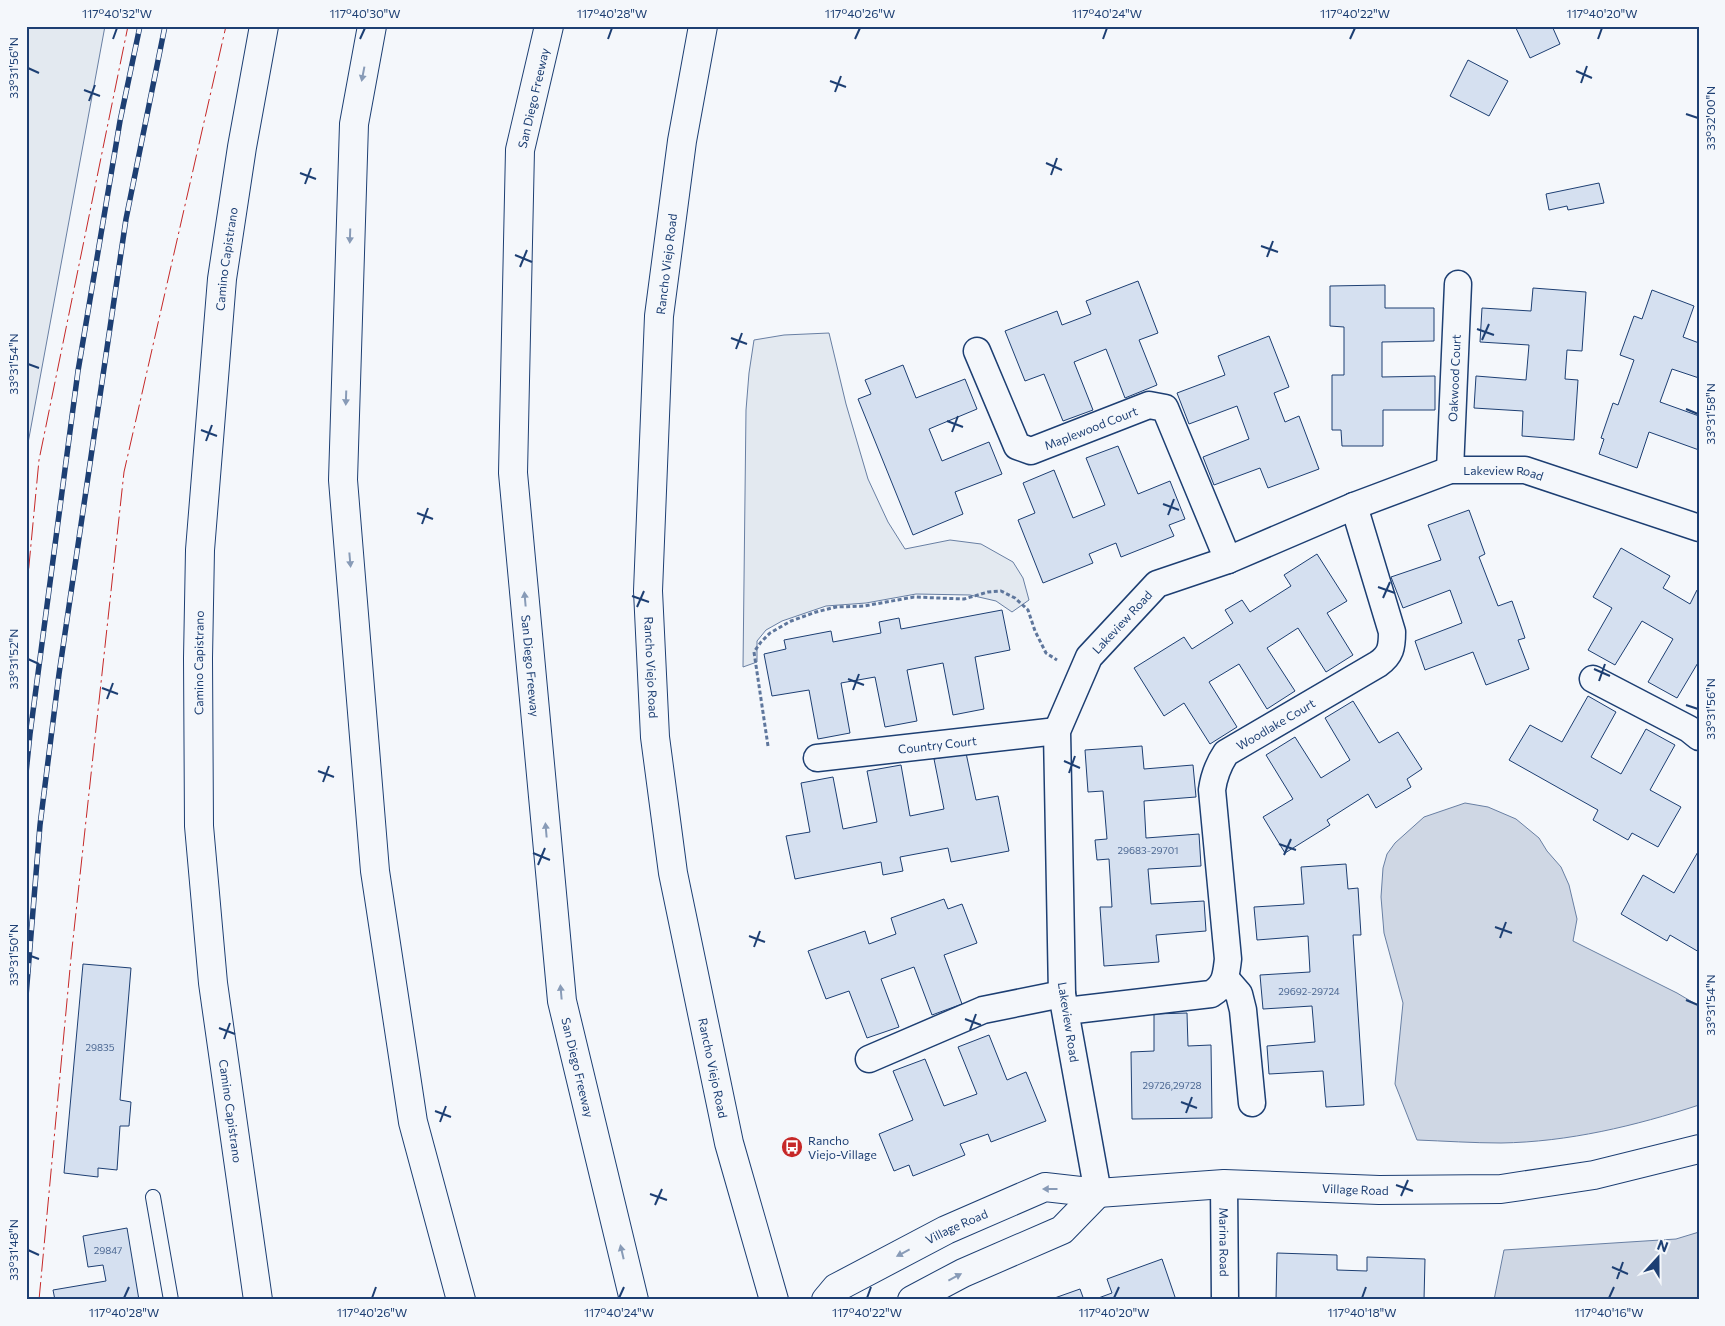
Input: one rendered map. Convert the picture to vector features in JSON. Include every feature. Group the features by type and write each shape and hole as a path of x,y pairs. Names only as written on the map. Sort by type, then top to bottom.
{"main road":[{"name":"Camino Capistrano","path":"258,1300 213,983 199,826 198,658 200,550 222,279 242,147 264,26"},
{"path":"372,26 354,124 343,480 376,881 413,1122 461,1300"},
{"name":"San Diego Freeway","path":"549,26 520,150 514,473 562,1001 634,1300"},
{"name":"Rancho Viejo Road","path":"703,26 682,141 659,316 648,591 655,737 673,873 729,1143 774,1300"},
{"name":"Village Road","path":"826,1300 836,1288 946,1230 1045,1187 1098,1194 1224,1184 1379,1190 1500,1189 1594,1175 1699,1149"},
{"path":"912,1300 963,1272 1062,1230 1098,1194"}],"street":[{"name":"Oakwood Court","path":"1450,470 1458,284"},
{"name":"Maplewood Court","path":"977,351 1017,446 1031,450 1149,405 1165,408 1228,560"},
{"name":"Lakeview Road","path":"1098,1194 1064,1003 1057,731 1089,657 1157,584 1228,560 1354,506 1450,470 1525,470 1698,525"},
{"name":"Woodlake Court","path":"1226,979 1228,959 1212,790 1218,765 1226,753 1387,658 1392,647 1392,632 1354,506"},
{"path":"1593,679 1689,729 1699,737"},
{"name":"Country Court","path":"817,758 1057,731"},
{"path":"869,1059 983,1010 1211,994 1220,989 1226,979 1239,994 1243,1010 1252,1103"},
{"name":"Marina Road","path":"1224,1184 1225,1300"}],"lane":[{"path":"153,1197 171,1300"}],"path":[{"path":"768,746 754,652 760,642 770,633 791,621 836,607 864,606 914,597 964,599 988,592 1001,591 1015,598 1028,610 1035,631 1046,653 1082,674"}],"shaded area":[{"path":"26,26 105,26 26,454"},
{"path":"829,333 846,404 868,479 888,522 905,549 950,540 981,544 1013,562 1023,578 1029,600 1012,612 996,601 970,595 916,594 866,603 826,606 782,621 766,630 757,641 757,662 743,667 746,410 754,340 784,335"},
{"path":"1465,803 1488,807 1516,819 1539,838 1561,867 1569,885 1577,919 1573,941 1699,1006 1699,1105 1601,1132 1551,1140 1501,1143 1417,1140 1395,1084 1403,1003 1384,933 1381,897 1383,868 1387,854 1395,843 1424,817"},
{"path":"1699,1232 1699,1300 1494,1300 1504,1250 1676,1239"}],"building":[{"path":"1515,26 1552,26 1560,44 1530,58"},
{"path":"1468,60 1508,81 1489,116 1450,96"},
{"path":"1599,183 1604,203 1568,210 1567,206 1549,210 1546,194"},
{"path":"1138,281 1158,333 1139,340 1157,385 1125,398 1106,349 1074,362 1093,410 1063,421 1044,374 1025,381 1005,331 1057,311 1062,325 1091,314 1086,301"},
{"path":"1385,285 1385,308 1434,308 1434,341 1382,342 1382,377 1435,376 1435,410 1383,410 1383,446 1342,446 1341,430 1332,430 1332,375 1344,375 1344,327 1330,326 1330,286"},
{"path":"1533,288 1586,292 1582,351 1567,350 1565,379 1578,380 1574,440 1522,436 1523,411 1474,408 1476,376 1526,380 1529,345 1480,342 1482,308 1531,311"},
{"path":"1652,290 1694,306 1683,337 1699,343 1699,378 1672,369 1660,402 1699,416 1699,450 1649,432 1637,468 1599,454 1604,439 1601,438 1613,403 1618,405 1634,360 1620,355 1634,316 1642,319"},
{"path":"1269,336 1289,387 1274,393 1285,422 1299,416 1319,469 1268,488 1260,468 1214,485 1203,457 1249,439 1237,406 1189,424 1177,393 1225,375 1218,356"},
{"path":"903,365 916,398 965,379 977,409 929,429 942,461 989,442 1002,474 955,492 963,514 913,535 858,399 871,394 865,380"},
{"path":"1118,446 1138,494 1170,481 1185,519 1169,525 1174,536 1121,557 1116,543 1089,554 1093,563 1043,583 1018,520 1035,513 1023,483 1054,470 1073,518 1105,505 1086,458"},
{"path":"1469,510 1485,554 1479,557 1498,606 1512,601 1525,638 1518,640 1529,669 1486,685 1473,652 1425,670 1415,641 1462,623 1450,590 1403,608 1391,577 1441,560 1428,525"},
{"path":"1621,548 1670,576 1663,588 1690,604 1697,590 1699,591 1699,661 1677,698 1648,682 1673,639 1642,621 1615,665 1588,650 1612,608 1593,597"},
{"path":"1317,554 1347,601 1327,613 1353,655 1326,672 1298,628 1267,648 1295,691 1267,709 1239,664 1209,682 1237,727 1210,744 1184,703 1164,716 1134,668 1184,637 1192,649 1233,623 1225,610 1242,600 1250,612 1291,586 1284,575"},
{"path":"1002,610 1010,650 975,657 984,709 953,715 943,663 907,670 917,721 885,727 875,677 841,683 850,733 818,739 809,690 772,696 764,654 786,649 784,640 831,631 833,642 881,633 879,622 899,618 901,629"},
{"path":"1588,696 1616,712 1591,757 1621,774 1646,729 1675,745 1650,790 1681,807 1658,847 1632,833 1628,840 1593,820 1598,810 1509,760 1530,725 1562,742"},
{"path":"1353,701 1379,743 1398,732 1422,769 1407,779 1411,787 1376,808 1368,794 1327,820 1330,825 1285,853 1263,817 1293,799 1266,755 1295,737 1321,778 1350,760 1325,718"},
{"path":"1142,746 1144,769 1193,765 1196,797 1144,801 1146,838 1199,834 1201,866 1148,869 1151,904 1204,901 1206,931 1156,935 1159,962 1104,966 1100,907 1112,907 1109,859 1097,860 1095,840 1107,839 1103,791 1088,792 1085,750"},
{"path":"966,753 976,800 998,796 1009,851 951,862 948,848 900,857 903,871 883,875 881,862 795,879 786,836 810,832 801,783 833,777 843,829 877,822 867,771 901,765 910,816 944,809 934,759"},
{"path":"1699,850 1699,952 1670,935 1667,941 1621,914 1643,875 1674,893"},
{"path":"1346,864 1348,889 1358,888 1361,935 1353,935 1364,1105 1326,1107 1323,1071 1269,1074 1267,1046 1315,1042 1312,1006 1263,1009 1260,975 1310,972 1308,936 1257,940 1254,907 1304,904 1301,867"},
{"path":"944,899 948,909 962,904 977,943 944,955 962,1004 932,1015 914,967 881,979 899,1027 867,1038 849,991 826,999 808,951 865,931 869,944 896,934 891,918"},
{"path":"83,964 131,968 120,1100 131,1102 129,1126 120,1126 117,1170 98,1168 98,1177 64,1173"},
{"path":"1187,1013 1188,1046 1211,1045 1212,1118 1132,1119 1131,1052 1154,1051 1154,1014"},
{"path":"989,1035 1007,1080 1026,1072 1046,1121 991,1142 988,1134 960,1144 965,1155 913,1176 909,1165 894,1171 879,1134 913,1120 893,1071 925,1059 944,1106 977,1094 958,1047"},
{"path":"127,1228 139,1300 55,1300 53,1290 106,1281 103,1265 88,1267 83,1236"},
{"path":"1277,1253 1337,1255 1337,1270 1367,1271 1367,1257 1425,1259 1424,1300 1276,1300"},
{"path":"1162,1259 1176,1300 1093,1300 1112,1293 1107,1279"},
{"path":"1080,1289 1084,1300 1049,1300"}],"railway":[{"path":"26,773 78,371 120,121 140,26"},
{"path":"26,996 40,825 59,674 126,219 165,26"}],"power":[{"path":"26,597 39,460 128,26"},
{"path":"39,1300 71,958 124,472 226,26"}],"place":[{"name":"Rancho Viejo-Village","path":"792,1147"}]}
